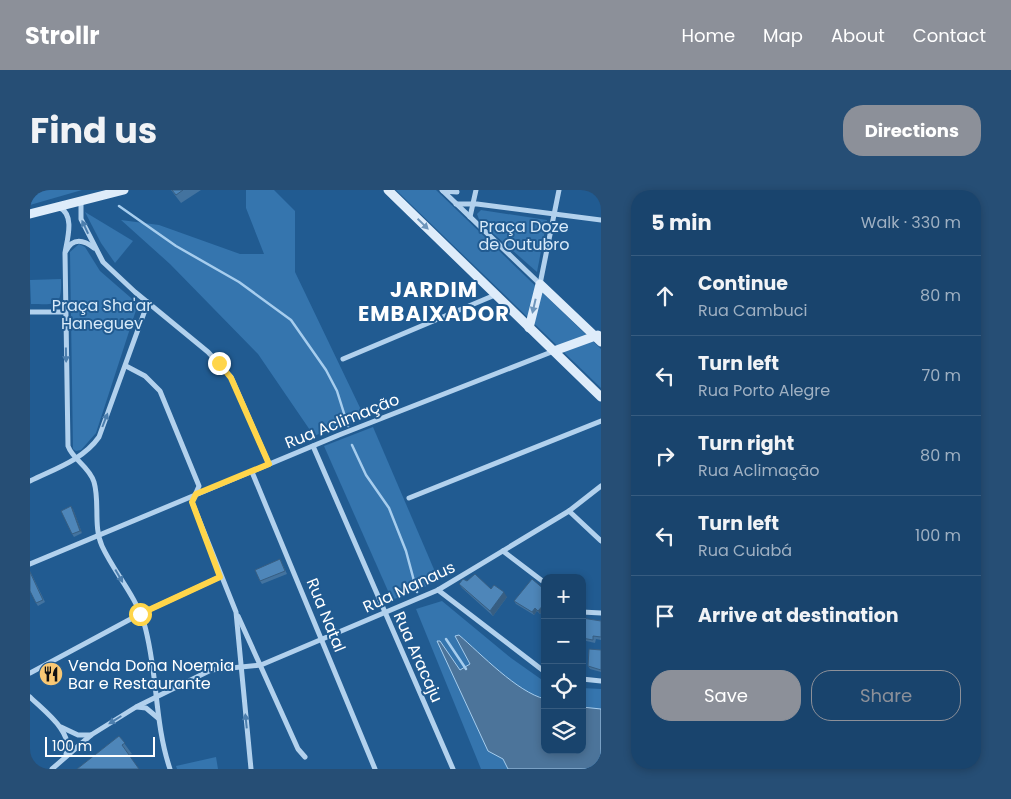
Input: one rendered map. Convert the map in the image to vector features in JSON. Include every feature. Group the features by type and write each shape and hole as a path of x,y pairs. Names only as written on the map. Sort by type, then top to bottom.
{"street":[{"path":"90,190 81,201 81,219 95,250"},
{"path":"30,214 60,208 124,190"},
{"path":"388,190 601,397"},
{"path":"470,217 476,190"},
{"path":"529,328 559,190"},
{"path":"442,191 458,191 456,204"},
{"path":"442,191 599,338"},
{"path":"456,204 473,204 601,220"},
{"path":"60,208 64,210 69,218 65,254 68,446 70,452 89,471 94,483 101,545 140,614 158,696 161,744 170,769"},
{"path":"65,254 69,246 78,241 88,244 111,271 208,352 231,378 269,464"},
{"path":"343,359 495,295"},
{"path":"30,481 77,458 86,452 99,437 148,302"},
{"path":"30,312 65,312"},
{"path":"554,350 599,338"},
{"name":"Rua Aclimação","path":"30,564 313,446 554,350"},
{"path":"126,366 145,376 160,391 199,486 192,502 220,577 298,749 306,757"},
{"path":"409,498 601,421"},
{"name":"Rua Aracaju","path":"313,446 453,769"},
{"name":"Rua Natal","path":"252,472 375,769"},
{"name":"Rua Manaus","path":"52,769 91,735 136,707 211,670 261,665 438,590 569,511 601,486"},
{"path":"569,511 601,541"},
{"path":"503,551 541,580"},
{"path":"30,673 140,614 220,577"},
{"path":"438,590 541,669"},
{"path":"236,612 251,769"},
{"path":"586,612 601,613"},
{"path":"586,679 601,681"},
{"path":"30,697 57,724 68,745 66,755"},
{"path":"136,707 146,708 158,718"},
{"path":"57,724 78,735 91,735"}],"green space":[{"path":"30,190 82,190 30,205"},
{"path":"246,190 274,190 295,211 295,272 364,416 314,436 258,354 170,264 121,220 159,225 240,254 264,254 246,208"},
{"path":"396,190 436,190 601,349 601,388"},
{"name":"Praça Doze de Outubro","path":"481,210 547,220 537,272 480,222 477,214"},
{"path":"85,212 133,241 115,263 101,243"},
{"name":"Praça Sha'ar Haneguev","path":"79,244 85,247 100,271 138,304 96,433 81,450 76,451 73,449 70,252"},
{"path":"61,279 59,300 52,304 31,304 30,280"},
{"path":"373,427 439,581 392,600 324,446"},
{"path":"442,601 511,658 541,679 541,754 586,754 586,688 601,689 601,769 481,769 416,609"},
{"path":"216,757 218,769 177,769 176,766"}],"shaded area":[{"path":"459,635 511,681 541,698 541,754 586,754 586,707 601,709 601,769 508,769 503,759 488,751 437,641 440,641 460,670 470,664 455,636"}],"building":[{"path":"172,190 183,190 176,195"},
{"path":"71,506 80,531 72,534 61,511"},
{"path":"280,559 285,571 260,581 255,570"},
{"path":"30,572 43,600 36,603 30,591"},
{"path":"475,574 491,589 494,585 504,592 490,611 459,584 463,579 467,581"},
{"path":"532,579 541,587 541,608 538,611 535,608 532,612 514,601"},
{"path":"586,619 601,621 601,637 593,636 593,640 586,639"},
{"path":"589,649 601,650 601,670 588,666"},
{"path":"119,736 125,743 122,745 139,769 77,769"}],"waterway":[{"path":"30,191 35,190"},
{"path":"119,206 176,246 239,282 291,320 326,370 337,391 348,426"},
{"path":"352,445 366,475 389,508 406,551 417,592"},
{"path":"446,639 466,669"}],"place":[{"name":"Venda Dona Noemia Bar e Restaurante","path":"51,674"}],"district":[{"name":"JARDIM EMBAIXADOR","path":"434,301"}],"route":[{"path":"140,614 220,577 192,502 196,494 269,464 231,378 219,363"}]}
